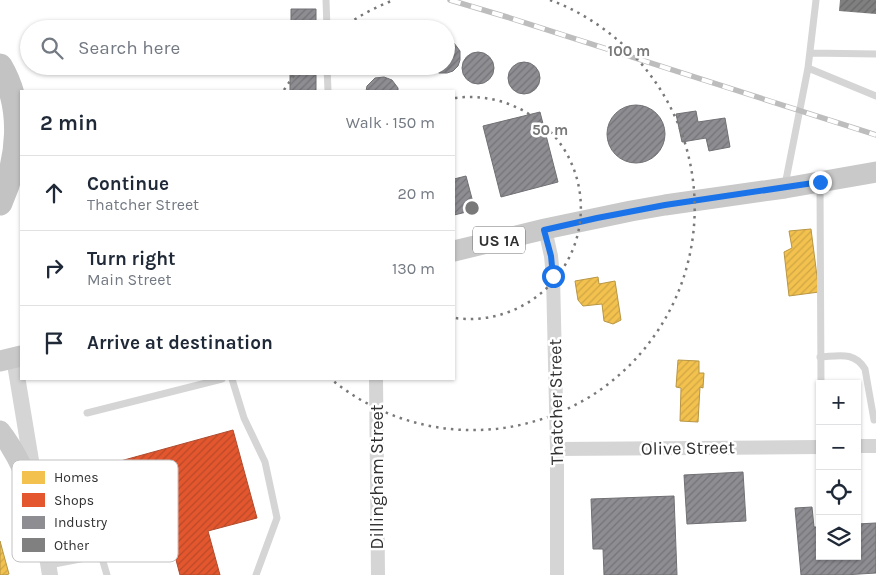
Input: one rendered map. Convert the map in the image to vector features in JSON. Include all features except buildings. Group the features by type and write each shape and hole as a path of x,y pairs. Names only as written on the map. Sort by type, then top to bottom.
{"highway":[{"path":"0,66 7,78 14,98 17,130 11,170 0,203"}],"main road":[{"name":"US 1A","path":"455,251 597,218 665,205 785,188 876,172"},
{"path":"0,431 18,460"}],"street":[{"name":"Thatcher Street","path":"544,230 551,256 553,276 557,449 557,575"},
{"path":"12,358 30,460"},
{"name":"Dillingham Street","path":"376,380 378,575"},
{"path":"861,446 876,446"},
{"name":"Olive Street","path":"557,449 816,447"}],"lane":[{"path":"326,0 327,20"},
{"path":"785,188 808,68 816,0"},
{"path":"810,53 876,54"},
{"path":"808,68 876,96"},
{"path":"327,75 328,90"},
{"path":"820,182 821,380"},
{"path":"820,357 847,355 858,360 865,369 874,420"},
{"path":"87,413 218,380"},
{"path":"232,380 244,418 265,462 277,518 256,575"},
{"path":"49,570 79,562"},
{"path":"103,562 107,575"}],"railway":[{"path":"450,0 876,135"}],"route":[{"path":"553,276 551,256 544,230 665,205 820,182"}]}
